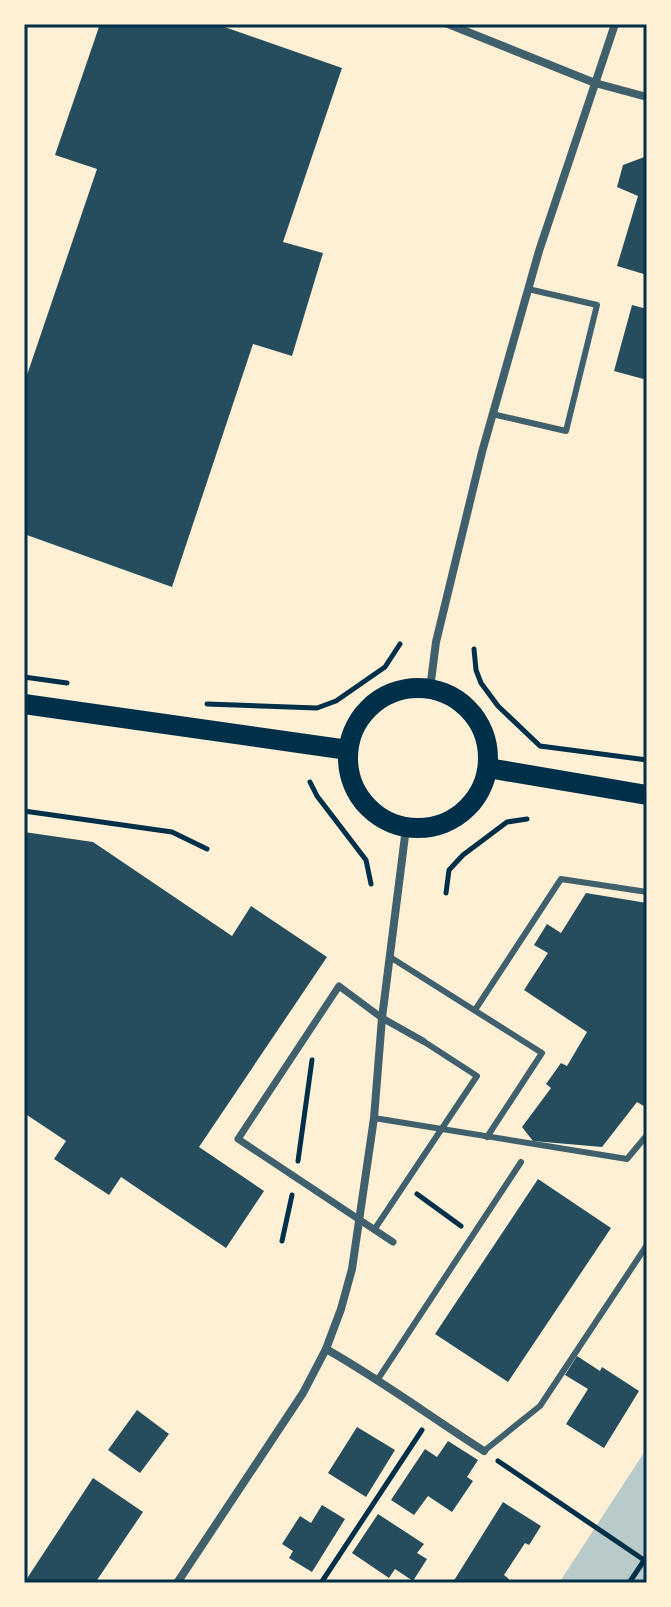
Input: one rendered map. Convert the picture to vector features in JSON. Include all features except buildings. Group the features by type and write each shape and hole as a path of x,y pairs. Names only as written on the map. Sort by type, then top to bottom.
{"main road":[{"path":"406,689 430,689 444,692 460,701 474,714 484,731 488,768 482,790 468,808 450,822 429,829 406,828 387,822 370,810 357,794 349,775 348,750 359,719 372,705 406,689"},
{"path":"24,704 348,750"},
{"path":"488,768 647,795"}],"street":[{"path":"448,24 595,83 647,97"},
{"path":"430,689 436,642 492,414 528,289 615,24"},
{"path":"177,1583 296,1404 326,1349 348,1282 374,1118 382,1018 406,828"},
{"path":"393,1242 238,1139 339,986 382,1018 423,1041"},
{"path":"326,1349 378,1379 484,1451"}],"lane":[{"path":"492,414 566,431 597,305 528,289"},
{"path":"475,1010 561,879 647,892"},
{"path":"390,957 542,1053 487,1137"},
{"path":"374,1230 477,1076 423,1041"},
{"path":"374,1118 627,1159 647,1135"},
{"path":"378,1379 521,1162"},
{"path":"484,1451 540,1406 647,1245"}],"path":[{"path":"205,704 317,708 336,701 385,667 400,644"},
{"path":"474,649 481,683 498,706 540,746 647,760"},
{"path":"24,677 69,684"},
{"path":"310,782 317,796 366,860 371,884"},
{"path":"24,811 172,832 207,849"},
{"path":"446,893 449,870 463,855 507,822 527,819"},
{"path":"282,1241 295,1179 319,1018"},
{"path":"404,1185 474,1234"},
{"path":"321,1583 430,1417"},
{"path":"484,1451 646,1558 629,1583"}],"shaded area":[{"path":"647,1448 647,1583 559,1583"}]}
